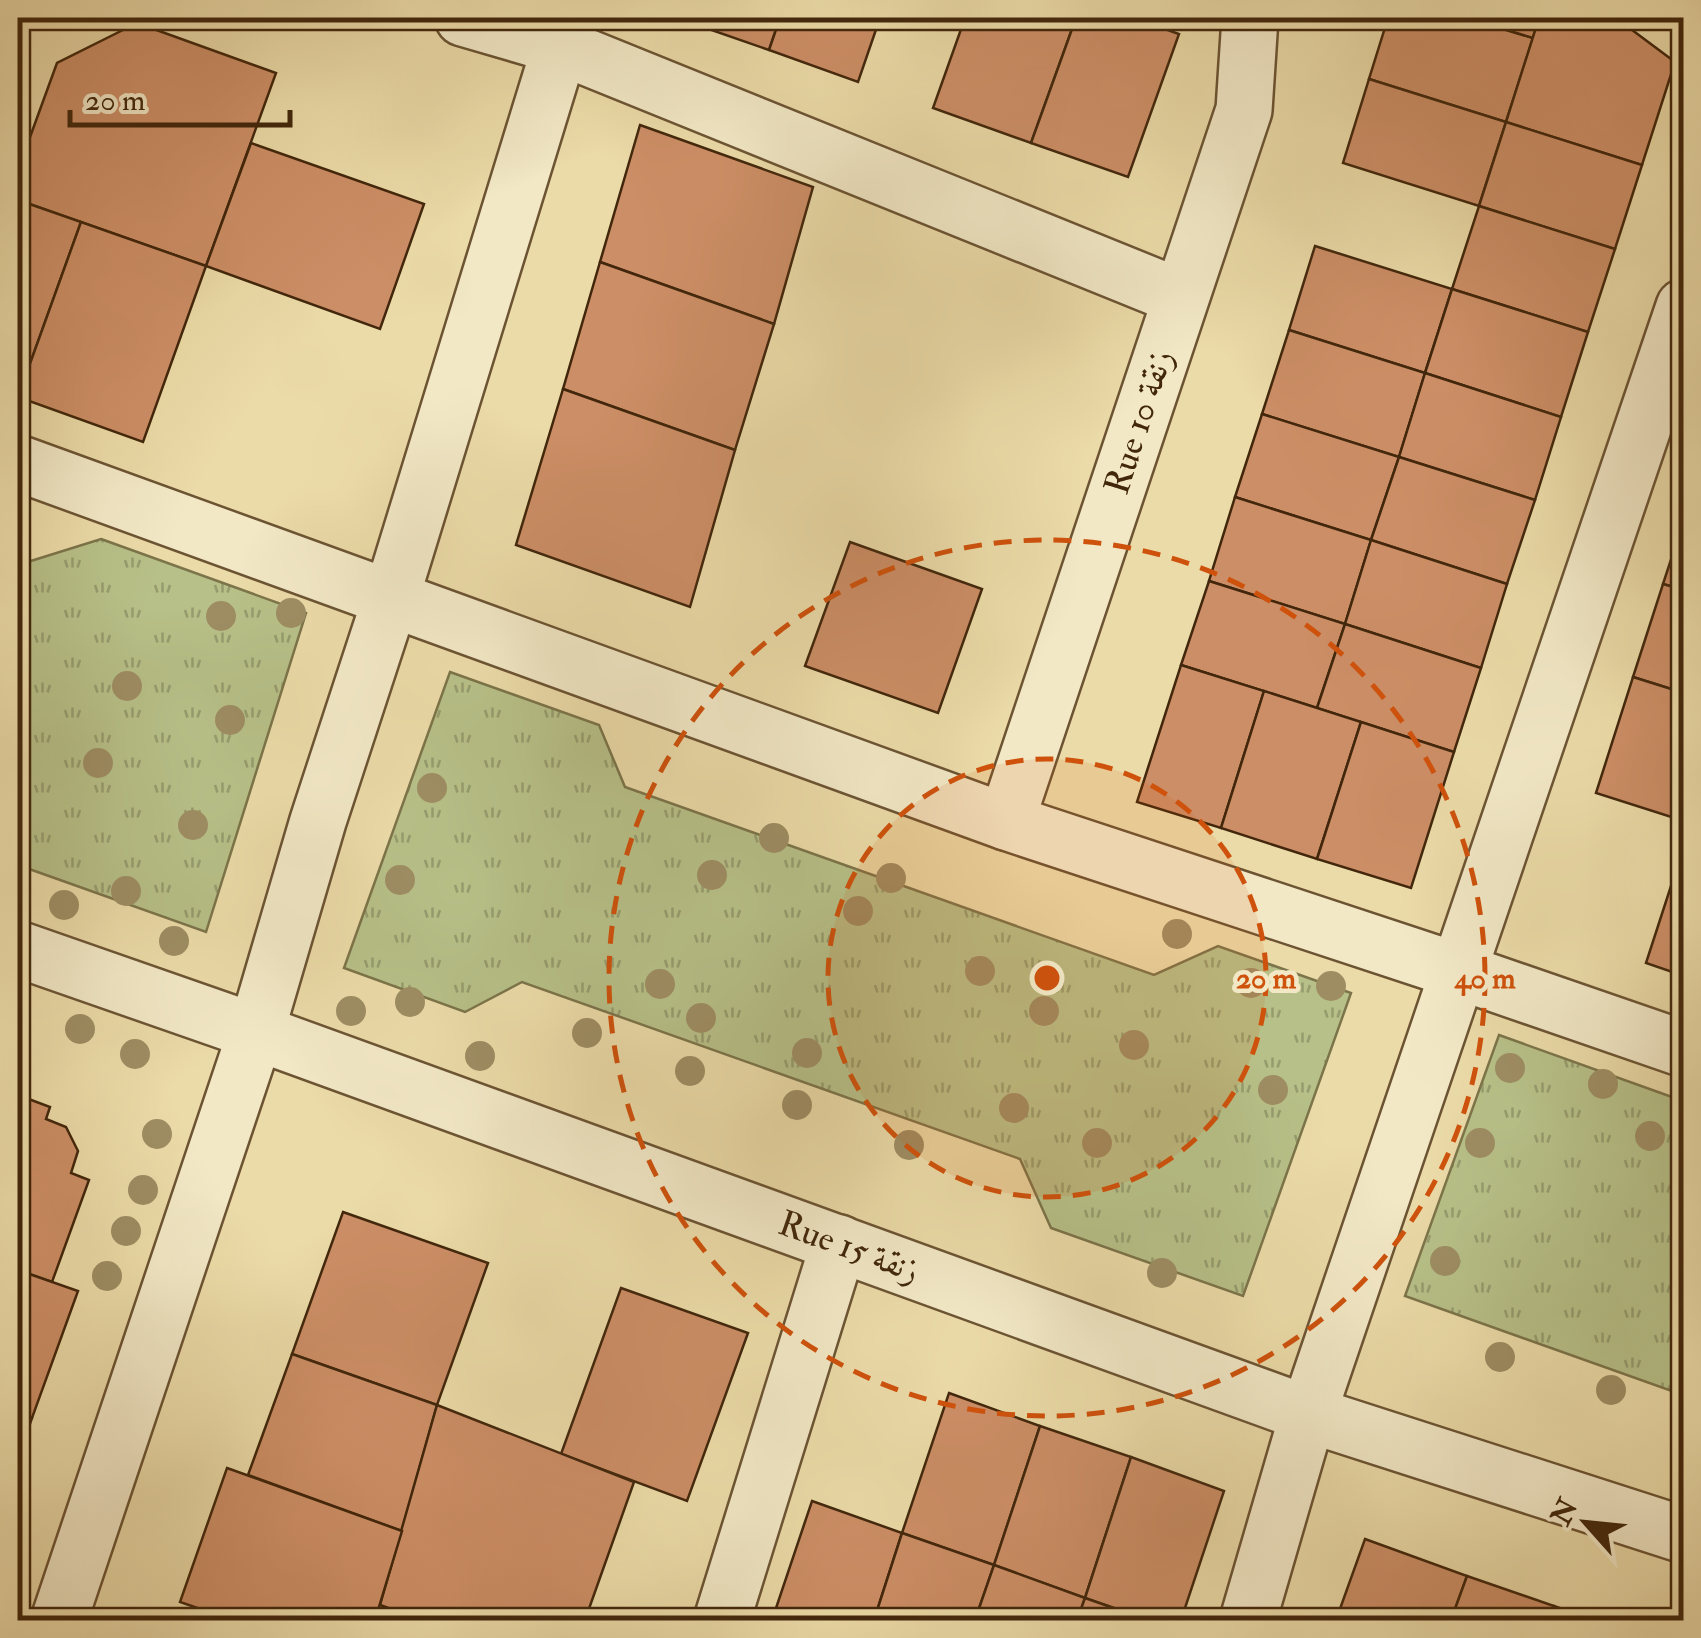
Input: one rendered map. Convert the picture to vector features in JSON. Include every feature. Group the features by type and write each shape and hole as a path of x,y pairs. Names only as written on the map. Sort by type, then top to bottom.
{"street":[{"path":"463,18 564,32 1180,298"},
{"name":"Rue 10 زنقة","path":"1006,822 1244,110 1250,18"},
{"path":"59,1620 256,1032 564,32"},
{"path":"1248,1620 1308,1414 1684,307"},
{"path":"18,462 1006,822 1684,1048"},
{"name":"Rue 15 زنقة","path":"18,948 1308,1414 1684,1535"},
{"path":"722,1620 839,1243"},
{"path":"18,1614 38,1620"}],"green space":[{"path":"101,539 306,613 206,932 18,865 18,565"},
{"path":"450,672 599,725 625,787 1154,975 1218,946 1351,993 1243,1296 1051,1228 1020,1159 522,982 465,1012 344,968"},
{"path":"1499,1035 1683,1101 1683,1395 1405,1296"}],"building":[{"path":"677,18 780,18 769,50"},
{"path":"780,18 880,18 858,82 769,50"},
{"path":"965,18 1076,18 1031,143 933,108"},
{"path":"1076,18 1134,18 1179,34 1128,177 1031,143"},
{"path":"1388,18 1467,18 1533,38 1506,122 1369,79"},
{"path":"1467,18 1539,18 1533,38"},
{"path":"1539,18 1616,18 1675,62 1642,165 1506,122"},
{"path":"137,23 276,73 206,266 18,200 18,170 57,63"},
{"path":"1369,79 1506,122 1479,206 1343,163"},
{"path":"1506,122 1642,165 1615,249 1479,206"},
{"path":"640,125 813,187 774,324 600,262"},
{"path":"251,143 424,204 380,329 206,266"},
{"path":"18,200 81,222 18,397"},
{"path":"1479,206 1615,249 1588,332 1452,289"},
{"path":"81,222 206,266 143,442 18,397"},
{"path":"1315,246 1452,289 1425,373 1289,330"},
{"path":"600,262 774,324 735,450 563,389"},
{"path":"1452,289 1588,332 1561,417 1425,373"},
{"path":"1289,330 1425,373 1399,457 1262,414"},
{"path":"1425,373 1561,417 1535,500 1399,457"},
{"path":"563,389 735,450 690,607 516,545"},
{"path":"1262,414 1399,457 1371,540 1235,497"},
{"path":"1399,457 1535,500 1507,584 1371,540"},
{"path":"1235,497 1371,540 1345,624 1209,581"},
{"path":"1684,520 1684,590 1663,584"},
{"path":"1371,540 1507,584 1481,668 1345,624"},
{"path":"850,542 982,589 938,713 805,666"},
{"path":"1209,581 1345,624 1317,708 1181,665"},
{"path":"1663,584 1684,590 1684,693 1633,677"},
{"path":"1345,624 1481,668 1454,752 1317,708"},
{"path":"1181,665 1264,691 1221,828 1137,802"},
{"path":"1633,677 1684,693 1684,821 1596,793"},
{"path":"1264,691 1361,722 1317,859 1221,828"},
{"path":"1361,722 1454,752 1411,888 1317,859"},
{"path":"1684,846 1684,976 1646,963"},
{"path":"18,1095 50,1107 46,1119 66,1127 78,1151 71,1173 89,1180 52,1282 18,1270"},
{"path":"343,1212 488,1263 437,1405 292,1354"},
{"path":"18,1270 78,1291 32,1418 18,1413"},
{"path":"621,1288 748,1333 687,1501 561,1454"},
{"path":"292,1354 437,1405 402,1531 248,1475"},
{"path":"949,1393 1040,1426 994,1565 902,1533"},
{"path":"437,1405 634,1482 585,1620 422,1620 380,1605"},
{"path":"18,1413 32,1418 18,1459"},
{"path":"1040,1426 1131,1457 1085,1598 994,1565"},
{"path":"1131,1457 1224,1491 1181,1620 1148,1620 1085,1598"},
{"path":"227,1468 402,1531 375,1620 232,1620 180,1602"},
{"path":"812,1501 902,1533 874,1620 772,1620"},
{"path":"902,1533 994,1565 975,1620 874,1620"},
{"path":"1365,1539 1467,1576 1451,1620 1336,1620"},
{"path":"994,1565 1085,1598 1077,1620 975,1620"},
{"path":"1467,1576 1554,1606 1549,1620 1451,1620"},
{"path":"1085,1598 1148,1620 1077,1620"},
{"path":"1554,1606 1594,1620 1549,1620"}]}
